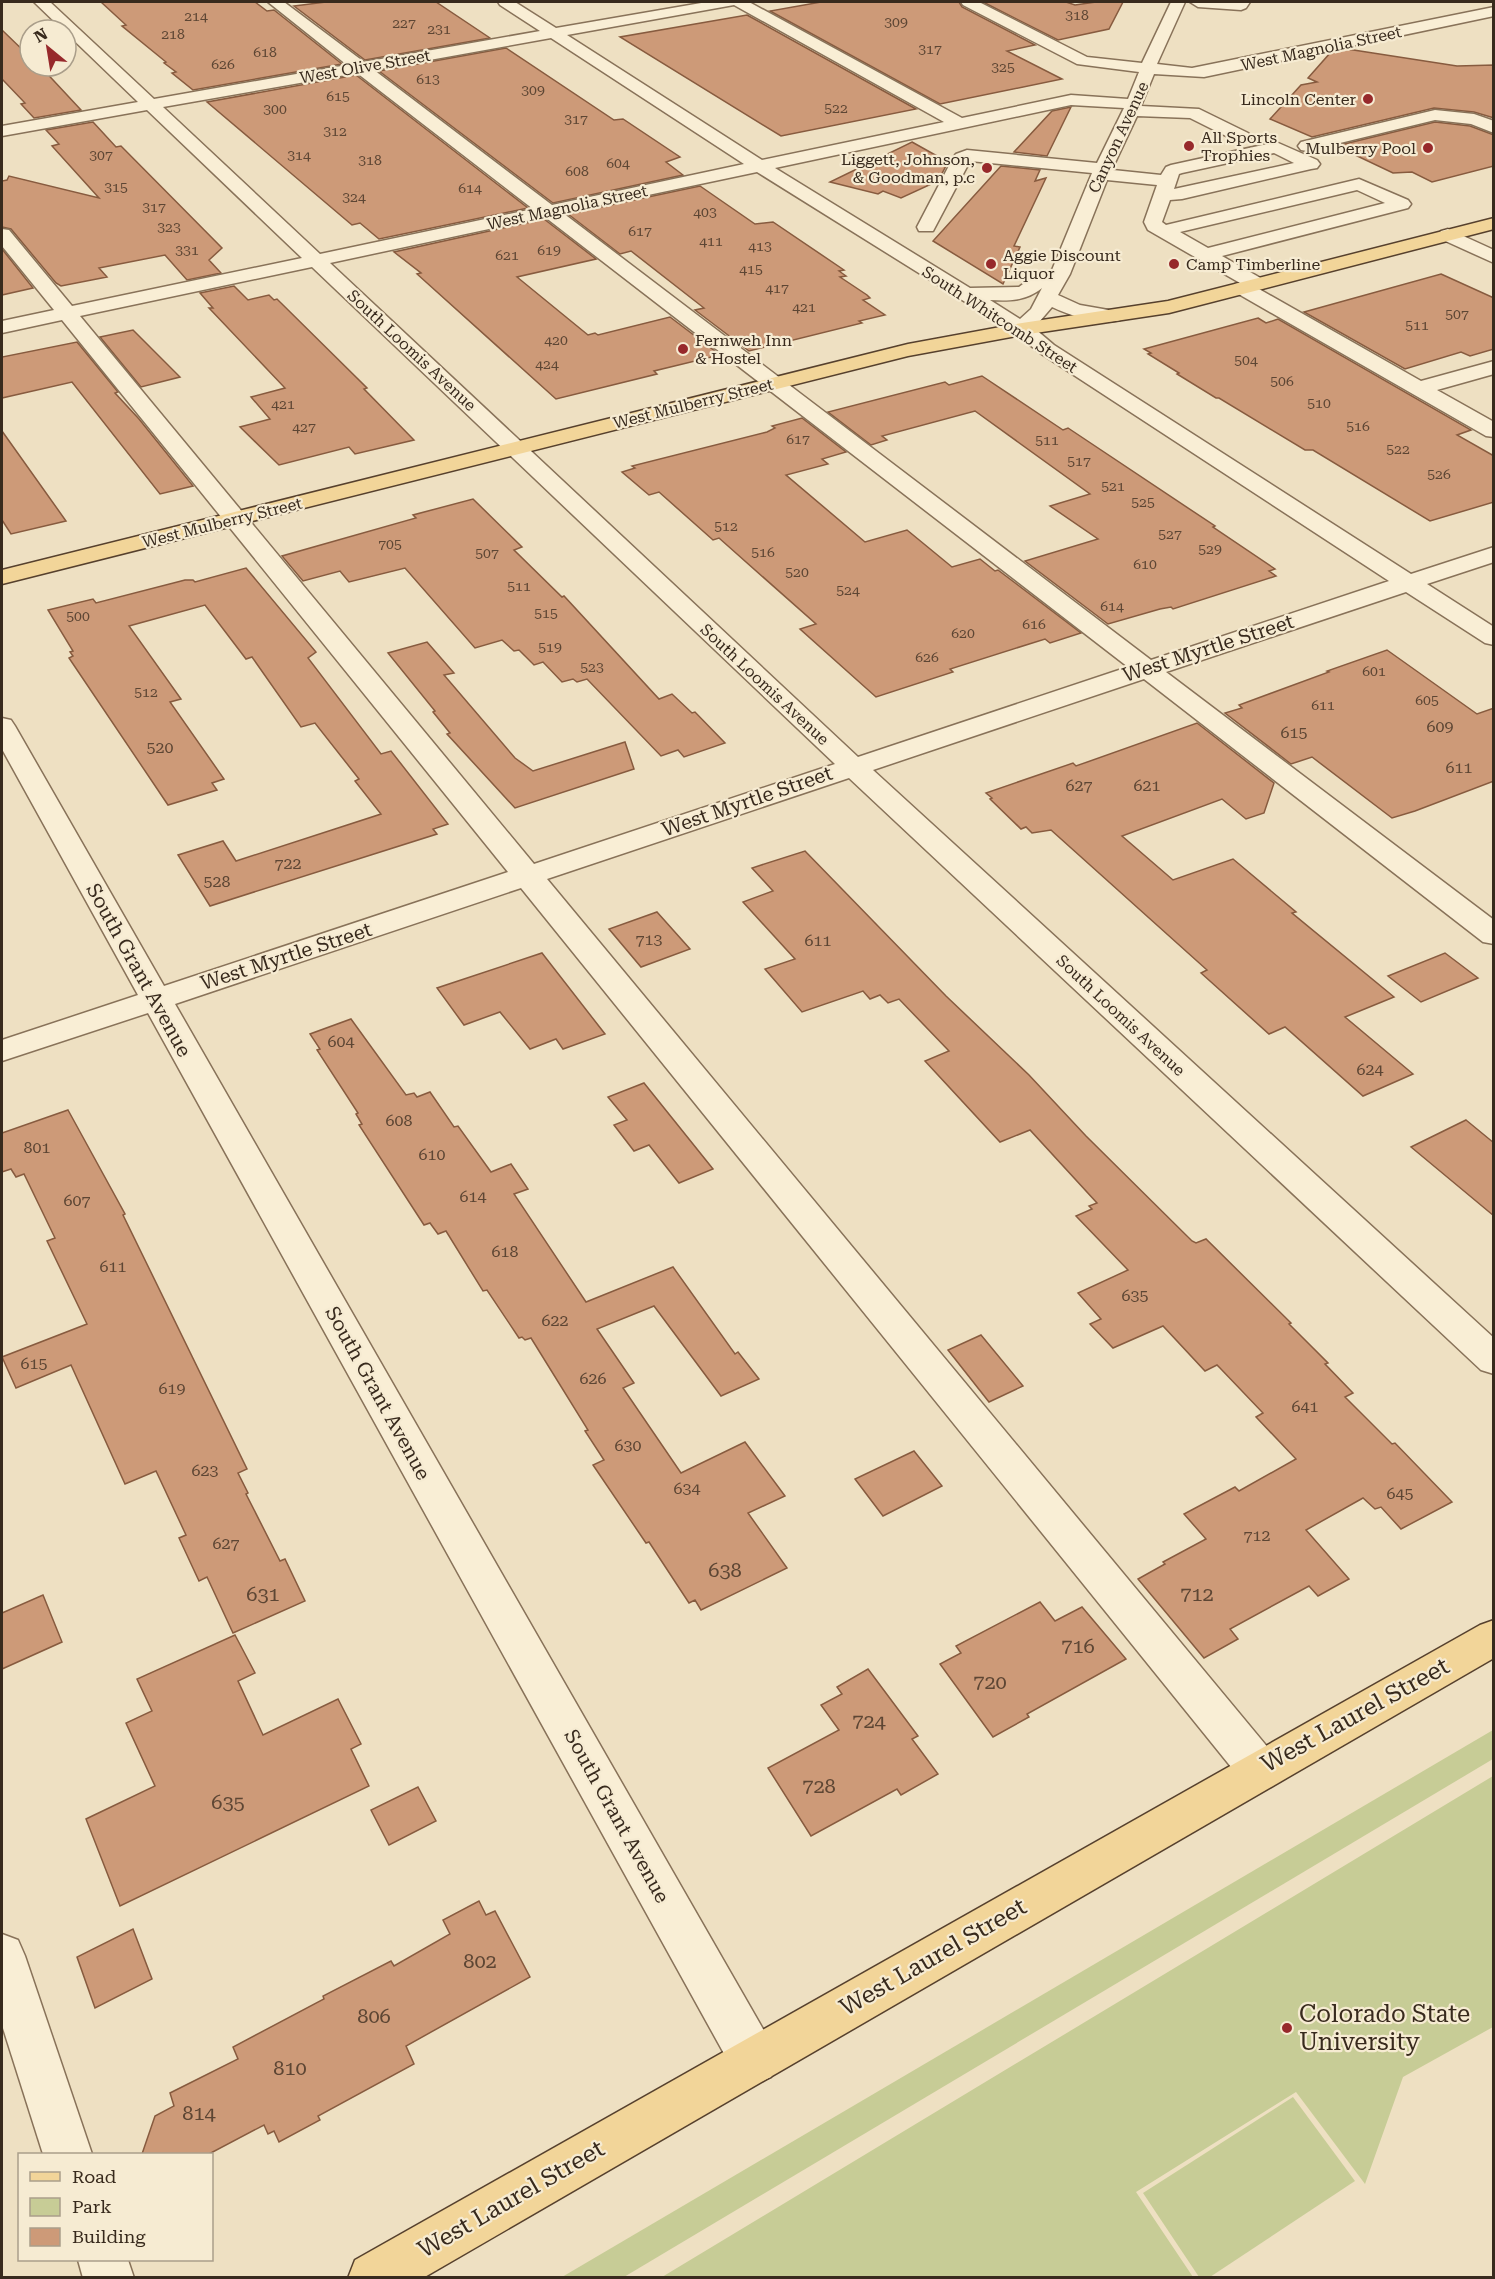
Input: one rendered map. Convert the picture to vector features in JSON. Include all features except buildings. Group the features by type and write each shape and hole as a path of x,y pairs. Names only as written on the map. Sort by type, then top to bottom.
{"main road":[{"name":"West Mulberry Street","path":"2,577 908,350 1022,329 1169,307 1494,223"},
{"name":"West Laurel Street","path":"373,2277 1259,1769 1494,1637"}],"street":[{"name":"South Loomis Avenue","path":"42,2 852,766 1494,1360"},
{"path":"274,2 1494,935"},
{"name":"South Whitcomb Street","path":"505,2 759,166 1022,329 1047,349 1494,638"},
{"name":"West Olive Street","path":"2,131 730,2"},
{"path":"739,2 960,124"},
{"name":"West Magnolia Street","path":"968,2 1083,61 1148,69 1204,72 1494,11"},
{"name":"Canyon Avenue","path":"1022,329 1039,312 1060,274 1088,201 1133,107 1178,2"},
{"path":"1198,2 1241,5 1242,2"},
{"path":"1443,6 1494,25"},
{"name":"West Magnolia Street","path":"2,327 1071,100 1193,113 1242,137"},
{"path":"1307,146 1435,115 1474,119 1494,128"},
{"path":"926,228 963,156 979,156 1103,172 1166,188 1182,194 1311,164 1276,147 1172,171 1166,188 1153,222 1163,231 1250,286 1494,431"},
{"path":"1163,231 1359,184 1402,204 1204,255"},
{"path":"2,234 1259,1769"},
{"path":"1448,235 1494,257"},
{"path":"962,293 1011,295 1025,292 1042,279 1060,274"},
{"path":"1047,297 1075,310 1113,316"},
{"path":"1419,388 1494,367"},
{"name":"West Myrtle Street","path":"2,1051 1146,668 1494,554"},
{"name":"South Grant Avenue","path":"2,726 754,2060"},
{"path":"2,1956 68,2153"},
{"path":"104,2261 109,2277"}],"green space":[{"path":"1493,1730 1493,1759 624,2277 562,2277"},
{"name":"Colorado State University","path":"1493,1776 1493,2027 1403,2077 1365,2184 1296,2092 1136,2192 1193,2277 662,2277"},
{"path":"1293,2097 1355,2181 1210,2277 1199,2277 1143,2193"}],"place":[{"name":"Lincoln Center","path":"1368,99"},
{"name":"All Sports Trophies","path":"1189,146"},
{"name":"Mulberry Pool","path":"1428,148"},
{"name":"Liggett, Johnson, & Goodman, p.c","path":"987,168"},
{"name":"Aggie Discount Liquor","path":"991,264"},
{"name":"Camp Timberline","path":"1174,264"},
{"name":"Fernweh Inn & Hostel","path":"683,349"},
{"name":"Colorado State University","path":"1287,2028"}]}
